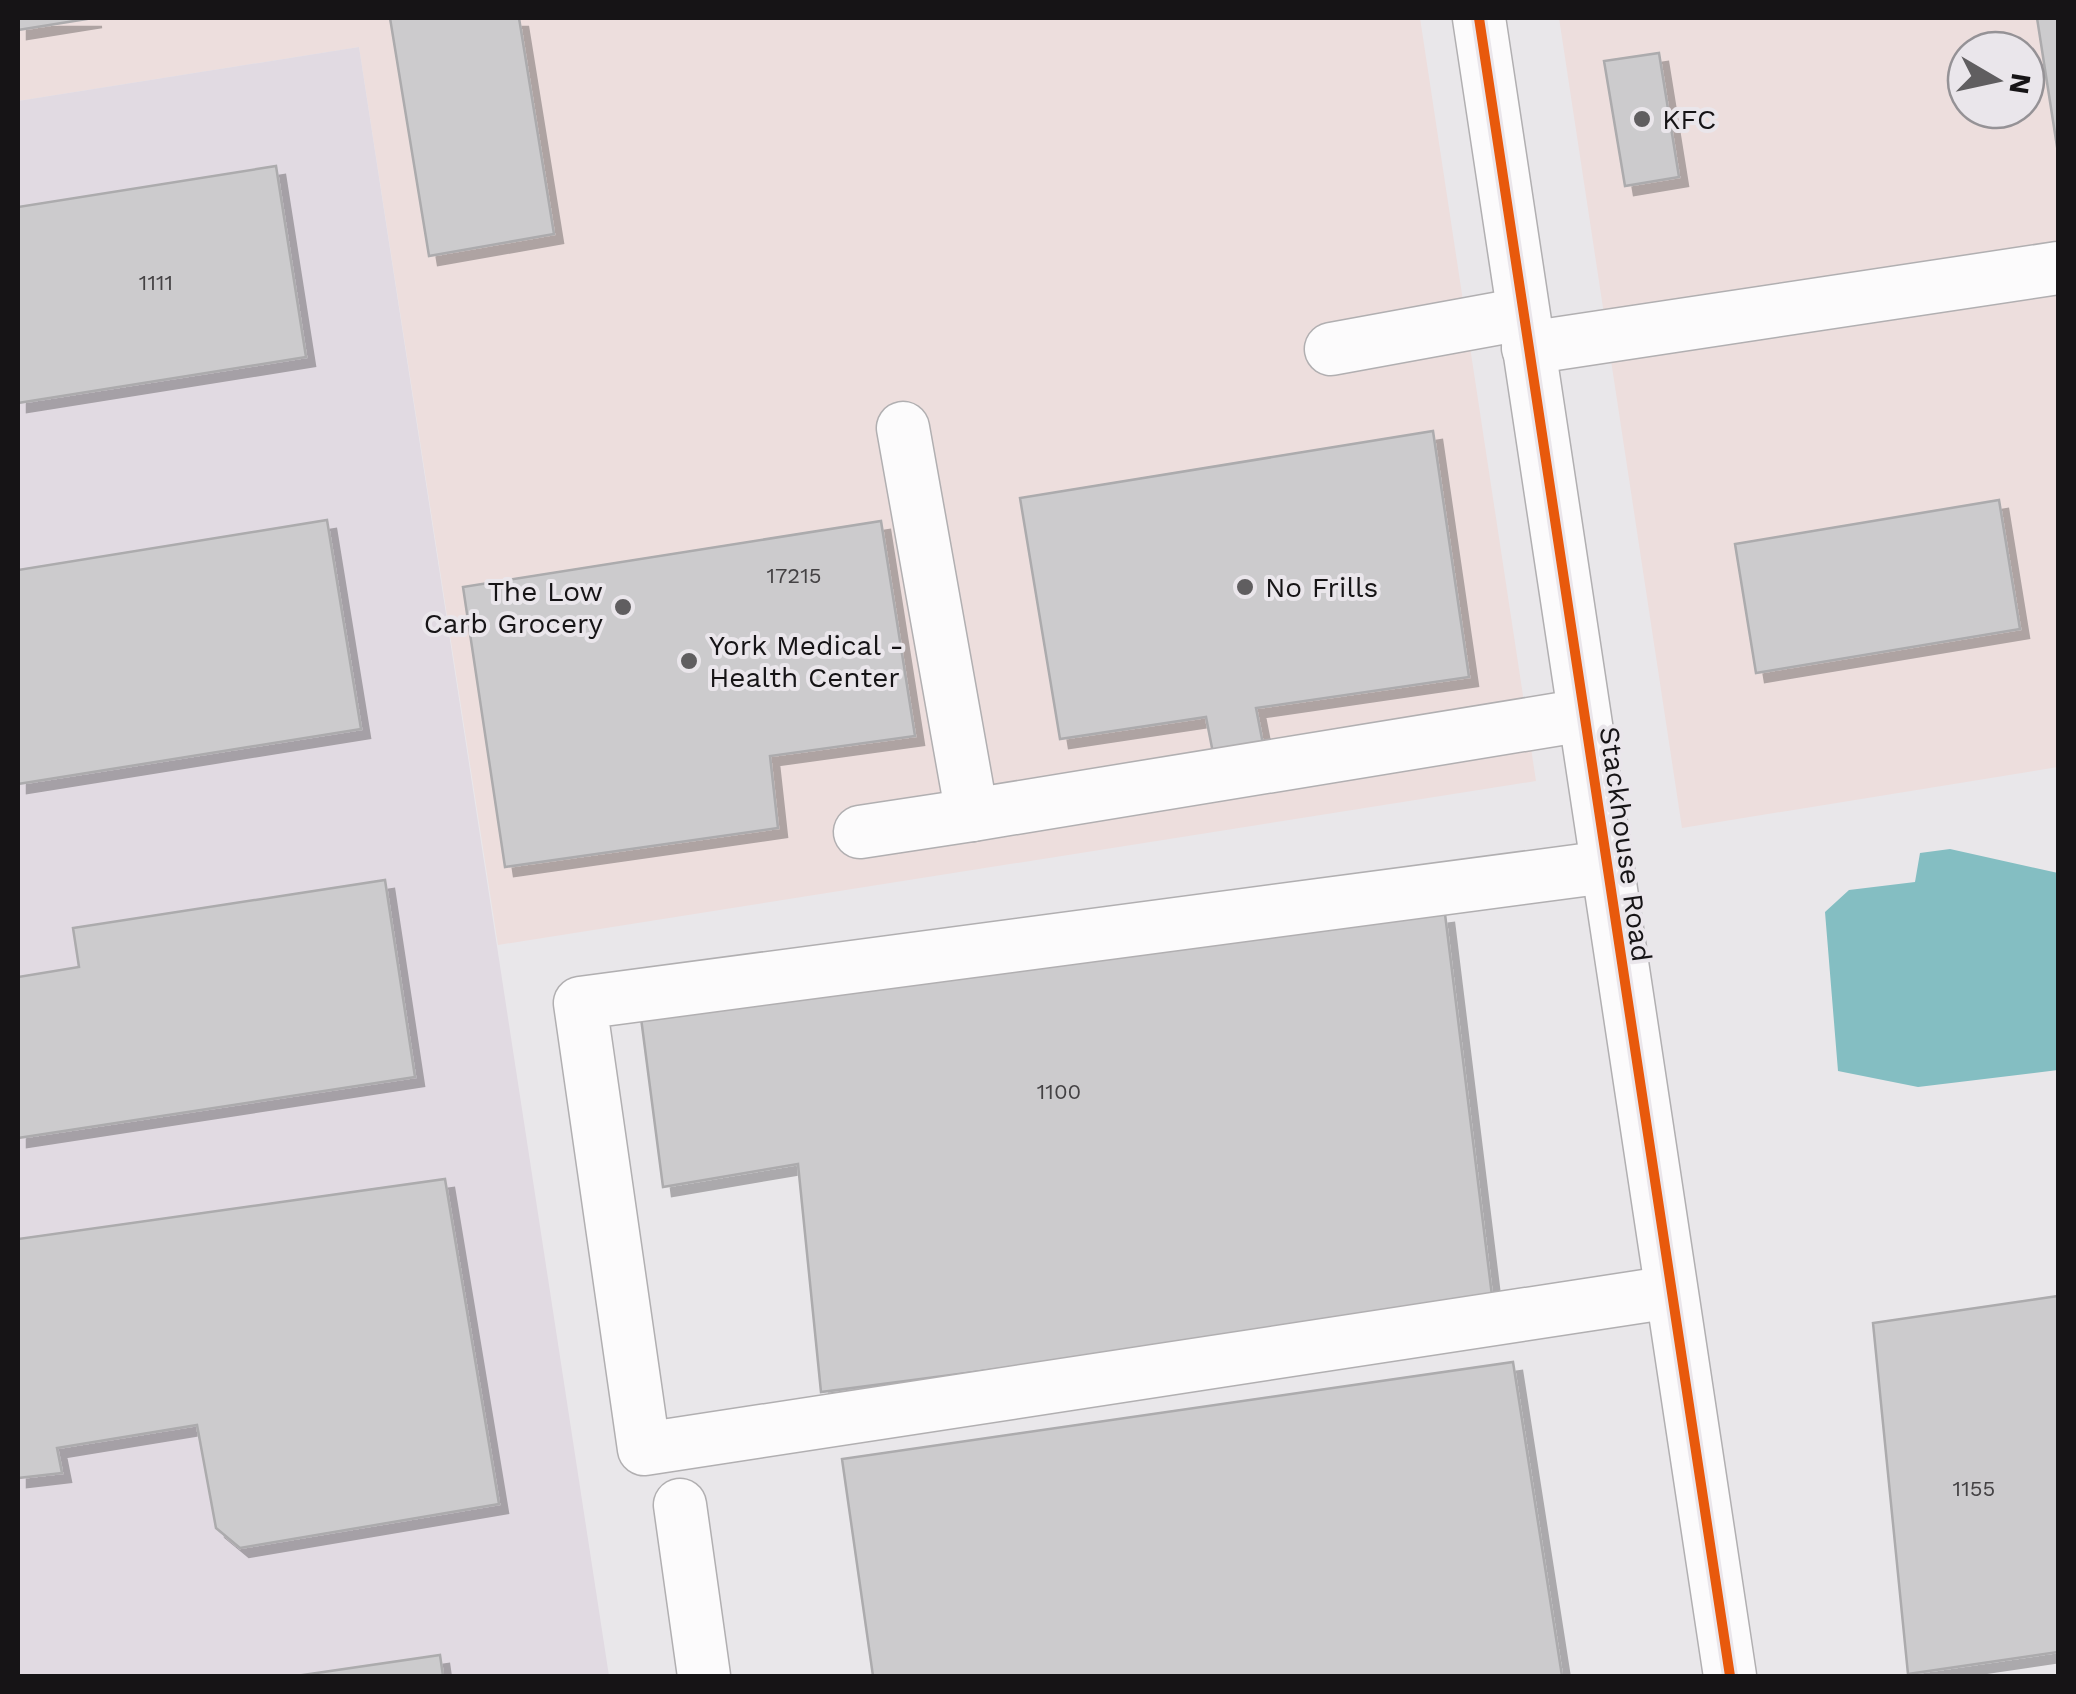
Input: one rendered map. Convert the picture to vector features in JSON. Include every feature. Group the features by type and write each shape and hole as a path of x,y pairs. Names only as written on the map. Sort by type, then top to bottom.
{"street":[{"name":"Stackhouse Road","path":"1479,18 1730,1676"},
{"path":"1332,349 1525,331 2058,268"},
{"path":"903,428 972,815"},
{"path":"860,832 1584,715"},
{"path":"1606,867 580,1003 644,1449 1671,1292"},
{"path":"680,1505 704,1676"}],"shaded area":[{"path":"18,18 1420,18 1536,781 498,945 359,47 18,101"},
{"path":"1559,18 2058,18 2058,767 1682,828"},
{"path":"359,47 609,1676 18,1676 18,101"}],"water":[{"path":"1950,849 2058,873 2058,1070 1918,1087 1838,1071 1825,912 1849,890 1915,882 1920,853"}],"building":[{"path":"18,18 93,18 18,30"},
{"path":"390,18 519,18 554,234 429,256"},
{"path":"2037,18 2058,18 2058,153 2046,76 2046,30 2039,30"},
{"name":"KFC","path":"1659,53 1679,177 1625,186 1604,61"},
{"path":"276,166 306,357 18,403 18,207"},
{"name":"No Frills","path":"1433,431 1469,677 1256,708 1263,744 1213,753 1206,717 1060,739 1020,498"},
{"path":"1999,500 2020,629 1756,673 1735,544"},
{"path":"327,520 361,729 18,784 18,570"},
{"name":"York Medical - Health Center","path":"881,521 915,736 770,756 778,828 505,867 463,587"},
{"path":"385,880 415,1077 18,1138 18,977 79,967 73,928"},
{"path":"1445,914 1493,1304 821,1392 798,1164 663,1187 641,1018"},
{"path":"445,1179 499,1504 240,1548 216,1528 197,1425 57,1448 62,1473 18,1478 18,1239"},
{"path":"2058,1296 2058,1652 1908,1674 1873,1323"},
{"path":"1513,1362 1562,1676 873,1676 842,1459"},
{"path":"440,1655 443,1676 296,1676"}],"cycle path":[{"path":"1479,18 1730,1676"}],"place":[{"name":"KFC","path":"1642,119"},
{"name":"No Frills","path":"1245,587"},
{"name":"The Low Carb Grocery","path":"623,607"},
{"name":"York Medical - Health Center","path":"689,661"}]}
